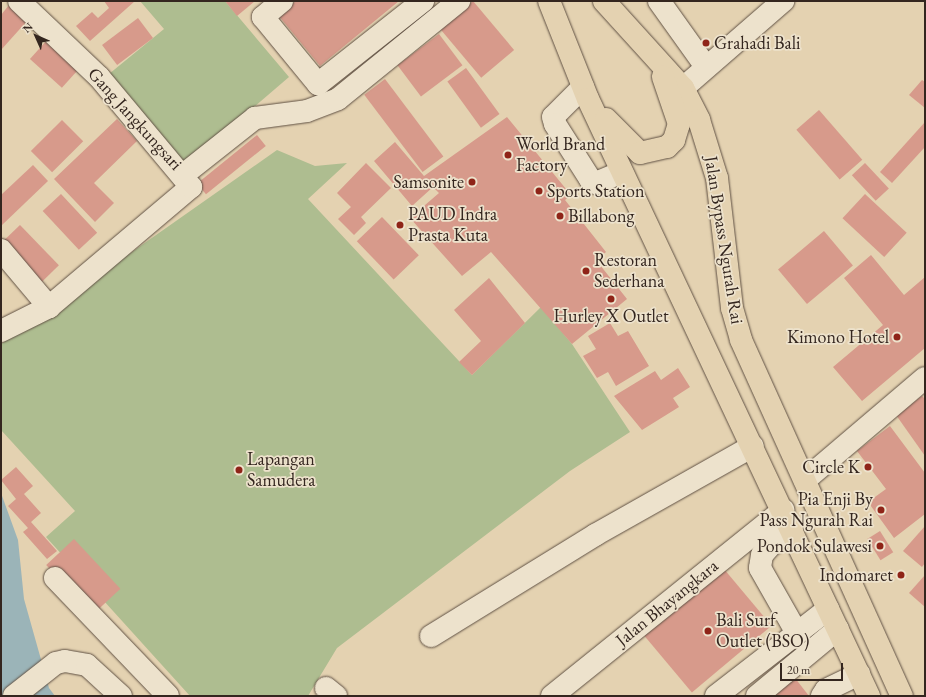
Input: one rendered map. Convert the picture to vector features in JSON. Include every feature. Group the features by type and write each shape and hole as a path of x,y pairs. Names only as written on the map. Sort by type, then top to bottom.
{"highway":[{"name":"Jalan Bypass Ngurah Rai","path":"549,1 586,93 622,172 753,446 869,696"},
{"name":"Jalan Bypass Ngurah Rai","path":"604,1 683,88 710,148 717,178 731,300 742,340 902,696"},
{"path":"586,93 632,149 650,154 666,147 674,140 679,124 653,54"}],"street":[{"name":"Gang Jangkungsari","path":"19,1 99,77 183,175 255,118 307,111 338,99 459,1"},
{"path":"282,1 263,17 318,84 423,1"},
{"path":"659,1 706,67"},
{"path":"683,88 783,1"},
{"path":"586,93 553,117 555,124 590,179 596,183 622,172"},
{"path":"1,331 49,307 188,191 191,184 183,175"},
{"path":"1,250 49,307"},
{"path":"805,480 925,378"},
{"path":"431,636 595,534 753,446"},
{"name":"Jalan Bhayangkara","path":"552,696 783,510"},
{"path":"792,531 771,545 762,555 760,568 797,633"},
{"path":"55,578 168,696"},
{"path":"716,696 828,609"},
{"path":"757,696 838,629"},
{"path":"14,696 56,662 76,661 87,665 121,696"},
{"path":"822,696 859,674"}],"green space":[{"path":"140,1 225,1 289,77 185,166 109,74 164,29"},
{"name":"Lapangan Samudera","path":"277,150 315,166 347,163 308,199 472,375 541,307 572,344 630,432 570,471 337,648 308,696 190,696 46,537 75,511 1,430 1,344"}],"water":[{"path":"1,493 18,540 24,599 49,688 55,696 1,696"}],"building":[{"path":"104,1 135,1 90,41 76,26 92,12 98,18 109,8"},
{"path":"225,1 255,1 237,16"},
{"path":"296,1 399,1 320,66 278,15"},
{"path":"473,1 514,50 481,78 440,29"},
{"path":"9,5 27,21 1,50 1,15"},
{"path":"138,18 153,38 117,65 102,45"},
{"path":"439,34 462,65 421,96 397,65"},
{"path":"48,39 80,68 62,88 30,59"},
{"path":"466,68 500,114 481,128 447,82"},
{"path":"385,79 443,156 423,172 364,95"},
{"path":"922,80 925,82 925,108 909,95"},
{"path":"819,110 862,160 840,179 796,130"},
{"path":"507,117 571,195 565,200 606,252 596,260 627,299 572,344 491,252 462,276 410,218 439,193 433,187 412,206 374,161 395,142 424,176"},
{"path":"117,119 137,141 94,183 114,203 95,222 54,179"},
{"path":"62,120 83,141 52,172 31,151"},
{"path":"925,122 925,147 892,183 880,172"},
{"path":"257,135 266,146 206,194 197,183"},
{"path":"366,163 391,188 361,217 366,223 354,235 338,219 351,207 337,193"},
{"path":"865,163 889,189 876,201 852,175"},
{"path":"33,165 48,181 1,226 1,195"},
{"path":"61,194 97,233 79,250 43,211"},
{"path":"865,194 907,233 884,257 842,218"},
{"path":"382,217 419,255 394,279 357,241"},
{"path":"20,225 59,265 41,283 2,242"},
{"path":"824,231 853,265 807,304 778,270"},
{"name":"Kimono Hotel","path":"871,255 904,295 925,277 925,348 862,401 833,367 883,325 844,278"},
{"path":"489,278 525,323 472,375 459,362 481,341 454,310"},
{"path":"610,323 618,336 628,331 649,366 616,386 608,372 597,378 583,356 596,349 588,336"},
{"path":"678,368 690,387 673,398 679,407 642,430 614,396 655,371 661,380"},
{"path":"922,396 925,399 925,456 896,415"},
{"path":"890,426 925,473 925,514 894,538 868,502 886,489 857,451"},
{"path":"16,467 33,486 24,494 41,513 31,522 57,551 47,559 23,532 28,528 8,506 16,499 1,480"},
{"path":"925,526 925,563 922,567 903,551"},
{"name":"Pondok Sulawesi","path":"880,531 893,552 881,560 867,539"},
{"path":"74,539 120,589 93,615 46,565"},
{"name":"Bali Surf Outlet (BSO)","path":"724,569 772,626 692,693 644,636"},
{"path":"925,575 925,607 909,593"},
{"path":"795,678 809,696 772,696"}],"place":[{"name":"Grahadi Bali","path":"706,43"},
{"name":"World Brand Factory","path":"508,155"},
{"name":"Samsonite","path":"472,182"},
{"name":"Sports Station","path":"539,191"},
{"name":"Billabong","path":"560,216"},
{"name":"PAUD Indra Prasta Kuta","path":"400,225"},
{"name":"Restoran Sederhana","path":"586,271"},
{"name":"Hurley X Outlet","path":"611,299"},
{"name":"Kimono Hotel","path":"897,337"},
{"name":"Circle K","path":"868,467"},
{"name":"Lapangan Samudera","path":"239,470"},
{"name":"Pia Enji By Pass Ngurah Rai","path":"881,510"},
{"name":"Pondok Sulawesi","path":"880,546"},
{"name":"Indomaret","path":"901,575"},
{"name":"Bali Surf Outlet (BSO)","path":"708,631"}]}
